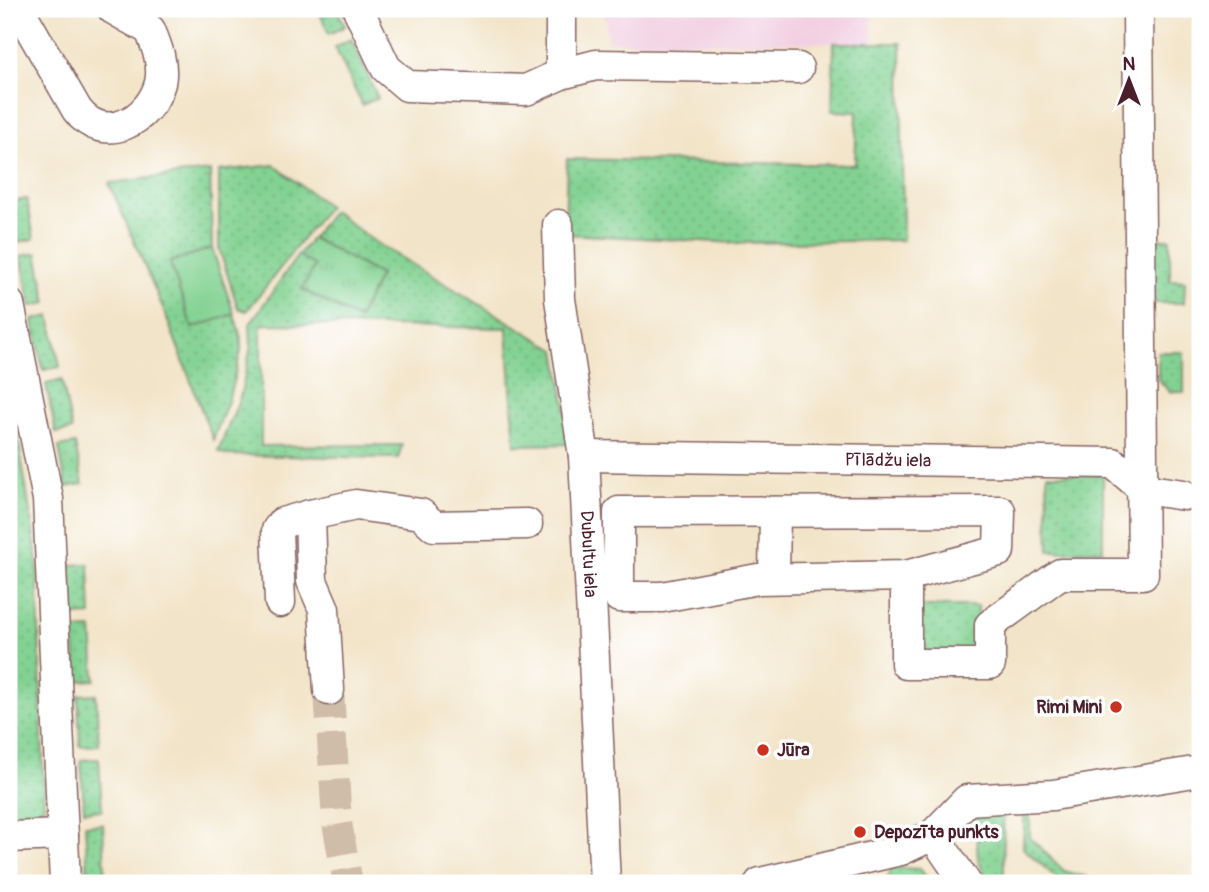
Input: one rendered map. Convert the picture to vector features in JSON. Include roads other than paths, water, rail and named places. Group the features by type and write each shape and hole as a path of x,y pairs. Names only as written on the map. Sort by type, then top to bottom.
{"street":[{"path":"19,9 87,123 102,128 110,128 138,117 159,83 161,63 150,30 113,9"},
{"path":"358,9 386,68 407,86 526,90 561,74 596,65 799,68"},
{"path":"561,9 561,74"},
{"path":"906,576 906,664 990,664 990,625 1060,574 1143,574 1138,9"},
{"name":"Dubultu iela","path":"558,225 560,299 584,456 605,883"},
{"path":"9,304 15,368 48,499 65,883"},
{"name":"Pīlādžu iela","path":"584,456 1113,463 1143,489"},
{"path":"1143,489 1184,495"},
{"path":"280,602 277,530 282,523 356,505 421,514 434,526 527,524"},
{"path":"619,512 1000,512 999,551 906,576 774,579 662,597 619,597 619,512"},
{"path":"774,579 775,512"},
{"path":"310,515 312,581 324,609 330,691"},
{"path":"760,883 901,850 933,835 967,800 1054,795 1200,771"},
{"path":"9,837 63,835"},
{"path":"933,835 966,883"}],"tunnel":[{"path":"329,690 337,823 348,883"}],"place":[{"name":"Rimi Mini","path":"1116,707"},
{"name":"Jūra","path":"763,750"},
{"name":"Depozīta punkts","path":"860,832"}]}
